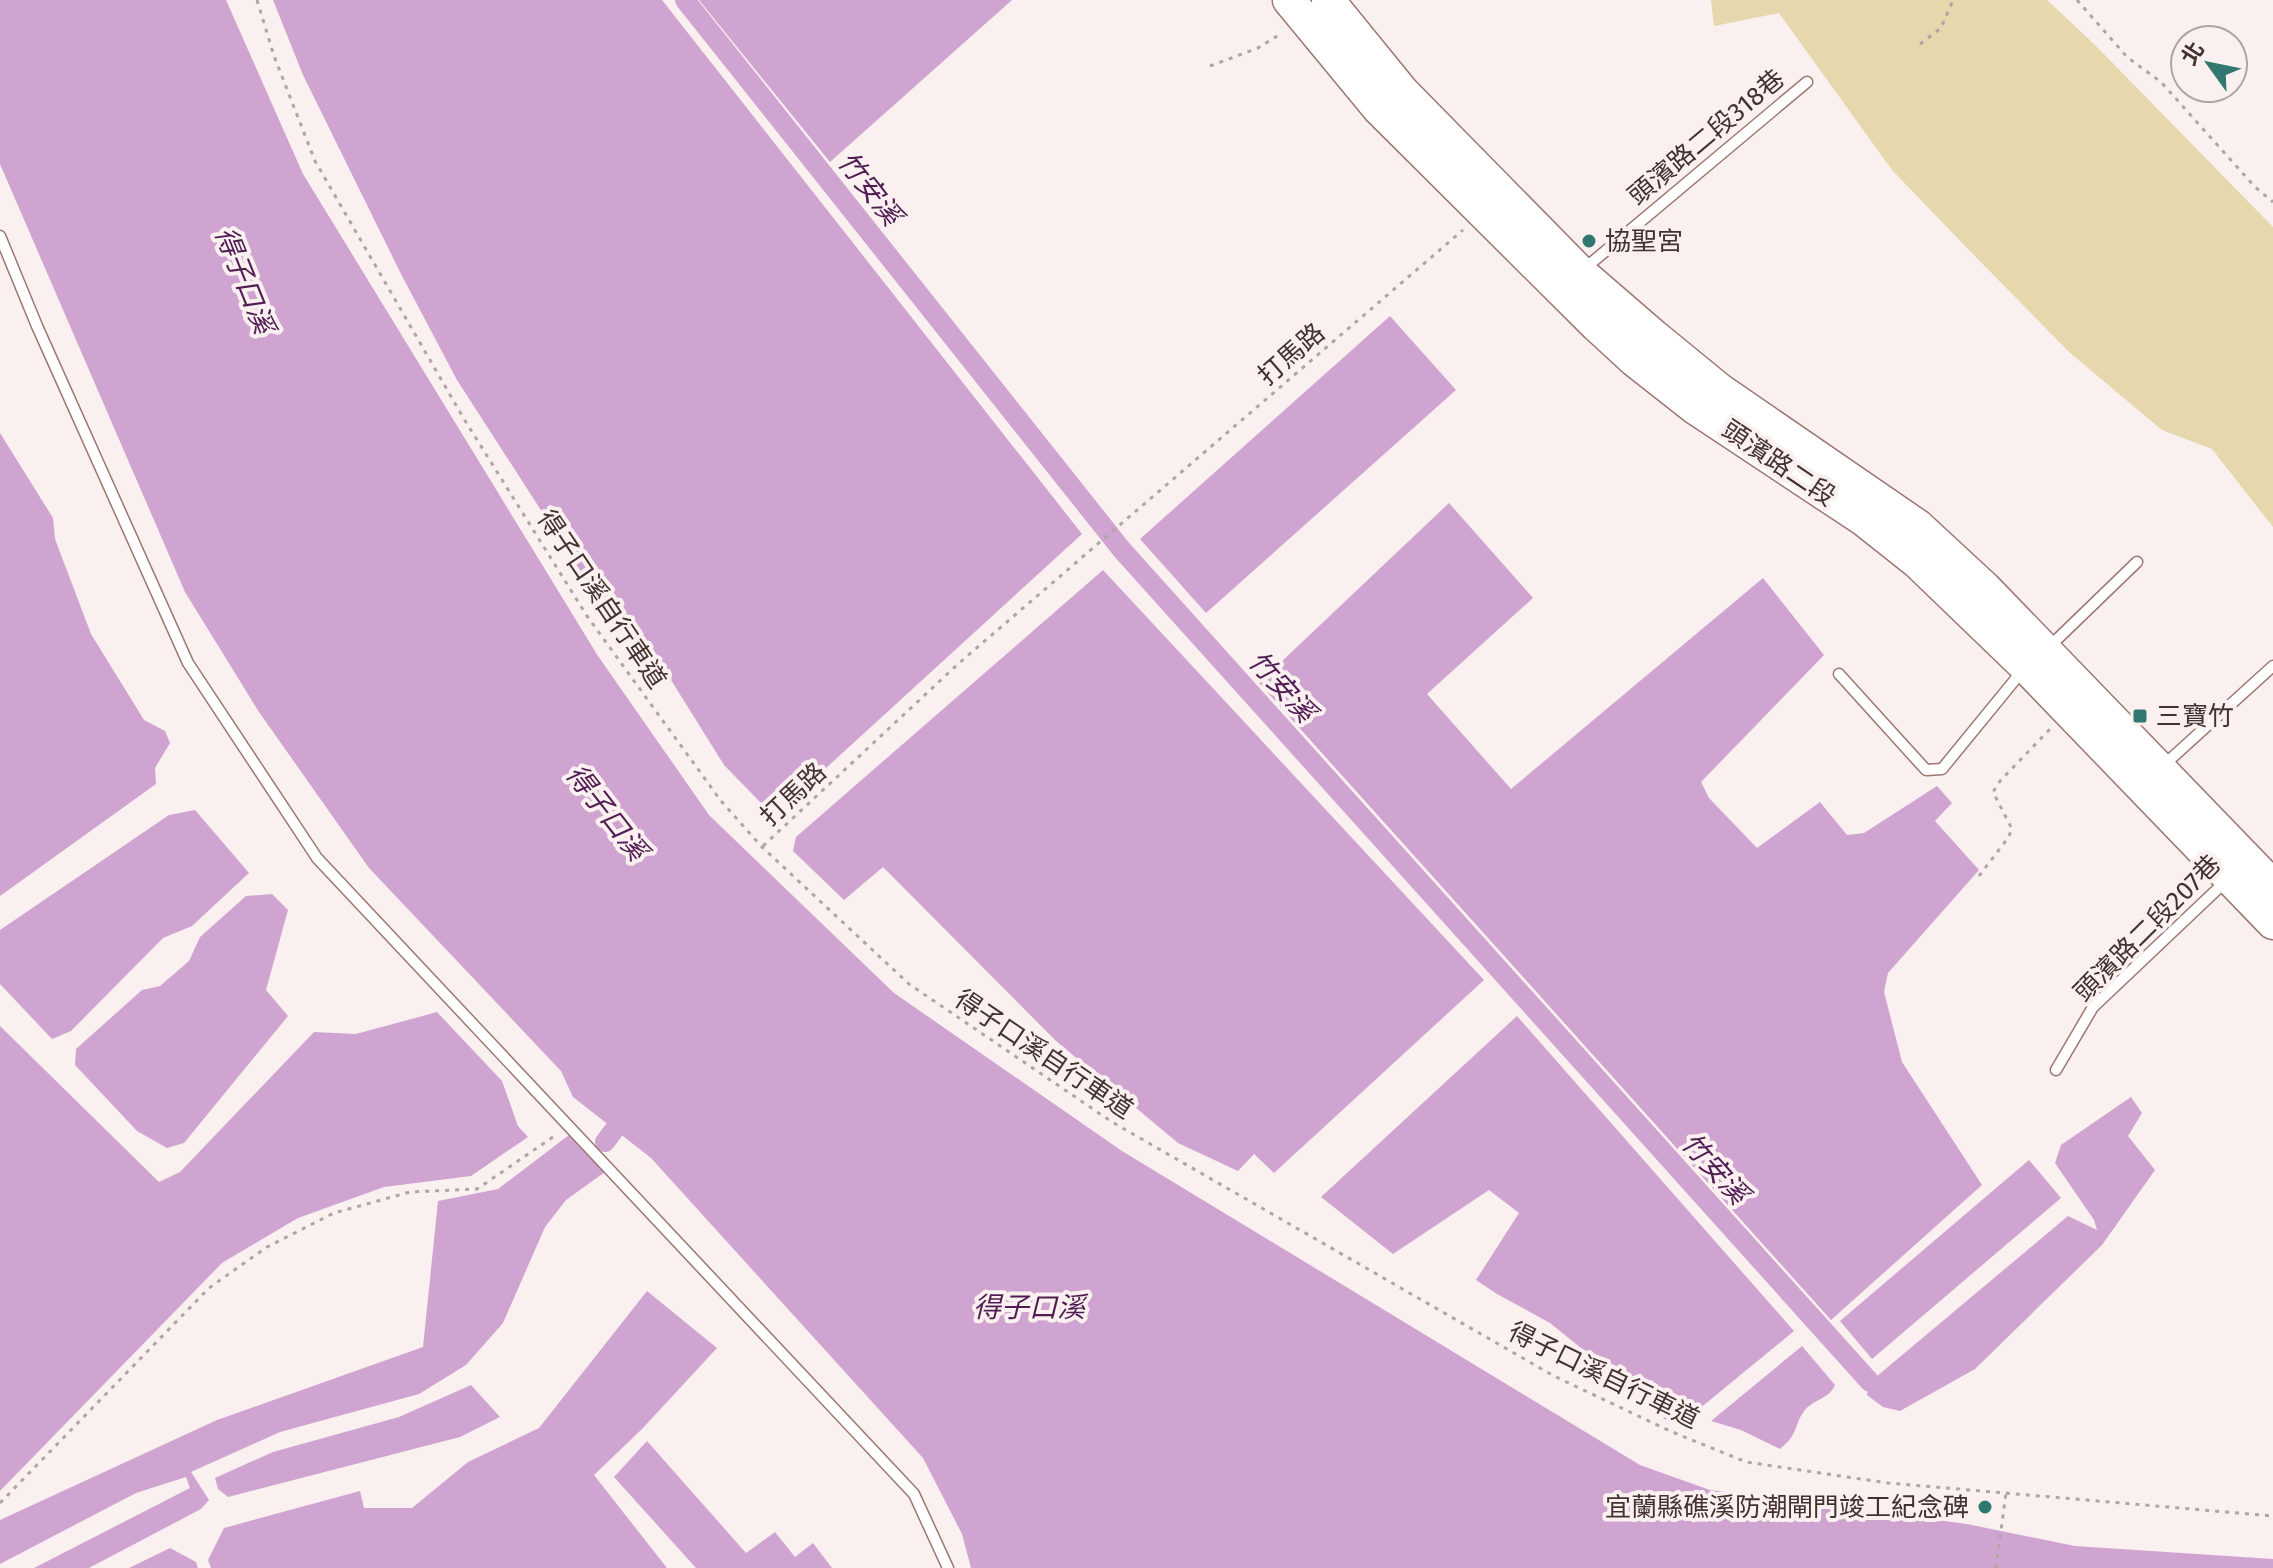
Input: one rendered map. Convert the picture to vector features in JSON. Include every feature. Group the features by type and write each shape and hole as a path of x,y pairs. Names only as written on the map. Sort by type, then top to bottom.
{"main road":[{"name":"頭濱路二段","path":"1305,7 1379,109 1484,212 1571,281"},
{"name":"頭濱路二段","path":"1305,7 1403,92 1571,281 1596,325 1634,360 1695,408 1864,520 2036,659 2239,869 2273,923"},
{"name":"頭濱路二段","path":"2036,659 2068,710 2151,776"},
{"name":"頭濱路二段","path":"2239,869 2273,886"}],"lane":[{"name":"頭濱路二段318巷","path":"1571,281 1807,82"},
{"path":"0,236 37,326 188,663 317,858 914,1494 948,1568"},
{"path":"1839,674 1926,770 1942,769 2036,659 2137,562"},
{"path":"2151,776 2273,666"},
{"name":"頭濱路二段207巷","path":"2056,1070 2093,1007 2239,869"}],"path":[{"name":"得子口溪自行車道","path":"257,0 274,56 315,161 464,419 587,616 721,801 762,847 909,984 1112,1122 1554,1376 1670,1431 1746,1462 1888,1483 2273,1516"},
{"path":"1920,44 1941,28 1953,0"},
{"path":"2077,0 2127,57 2161,82 2255,187 2273,202"},
{"path":"1210,66 1258,48 1305,7"},
{"name":"打馬路","path":"762,847 958,664 1484,212"},
{"path":"1979,876 2012,829 1993,792 2068,710"},
{"path":"0,1503 209,1288 267,1247 334,1213 364,1204 410,1192 477,1189 568,1126"},
{"path":"1996,1568 2006,1493"}],"shaded area":[{"path":"1711,0 2047,0 2095,45 2273,227 2273,527 2212,449 2162,430 2069,352 1966,247 1892,170 1779,13 1714,26"}],"water":[{"name":"得子口溪","path":"0,0 226,0 303,174 598,656 709,815 894,993 1122,1151 1640,1465 1710,1490 1967,1524 2075,1546 2273,1559 2273,1568 971,1568 962,1534 923,1458 651,1158 573,1097 561,1071 369,868 259,712 185,592 0,164"},
{"path":"273,0 662,0 1082,534 802,790 761,803 724,765 661,664 597,597 457,380 303,75"},
{"path":"699,0 1012,0 830,162"},
{"path":"1390,316 1456,390 1206,613 1140,539"},
{"path":"0,433 53,518 55,539 91,634 144,720 165,731 170,743 155,768 156,784 0,896"},
{"path":"1449,503 1533,598 1427,694 1511,789 1763,578 1824,655 1701,782 1709,798 1757,848 1820,802 1847,835 1864,833 1937,786 1952,803 1935,821 1979,870 1888,973 1884,992 1902,1062 1982,1185 1831,1320 1259,683"},
{"path":"1103,570 1484,980 1274,1173 1254,1154 1238,1171 1178,1143 1056,1041 883,867 844,900 793,851 796,837"},
{"path":"195,810 249,873 192,926 163,938 71,1031 52,1039 0,984 0,930 169,815"},
{"path":"272,894 288,910 266,990 288,1016 184,1143 167,1148 137,1131 75,1065 76,1049 142,990 160,986 189,961 200,937 246,896"},
{"path":"437,1012 502,1081 518,1126 528,1137 471,1176 384,1187 298,1218 222,1263 0,1491 0,1026 159,1182 180,1172 314,1032 356,1034"},
{"path":"1517,1016 1794,1331 1682,1423 1664,1419 1661,1394 1652,1380 1628,1386 1550,1323 1476,1280 1519,1213 1489,1190 1393,1254 1321,1197"},
{"path":"2131,1097 2142,1113 2128,1136 2155,1170 2102,1245 1975,1369 1900,1411 1883,1407 1867,1395 1870,1382 2068,1216 2097,1230 2094,1220 2055,1163 2061,1145"},
{"path":"569,1135 605,1172 566,1200 545,1227 503,1323 466,1365 419,1394 280,1432 191,1472 209,1500 201,1509 89,1568 34,1568 190,1488 186,1477 136,1493 0,1564 0,1520 217,1420 423,1347 438,1201 498,1189"},
{"path":"2029,1160 2061,1198 1872,1359 1840,1321"},
{"path":"647,1291 717,1348 642,1429 594,1475 667,1568 211,1568 208,1560 224,1528 360,1491 364,1508 412,1508 468,1462 539,1428"},
{"path":"1802,1346 1835,1385 1829,1394 1805,1410 1794,1434 1780,1449 1741,1430 1711,1421"},
{"path":"471,1385 500,1417 460,1437 228,1497 218,1489 215,1478 273,1452 399,1417"},
{"path":"647,1441 746,1553 775,1532 795,1557 813,1543 832,1568 696,1568 614,1477"},
{"path":"170,1548 196,1562 198,1568 129,1568"}],"waterway":[{"name":"竹安溪","path":"685,0 1122,550 1870,1382"},
{"path":"605,1142 629,1110"}],"place":[{"name":"協聖宮","path":"1589,241"},
{"name":"三寶竹","path":"2140,716"},
{"name":"宜蘭縣礁溪防潮閘門竣工紀念碑","path":"1985,1507"}]}
